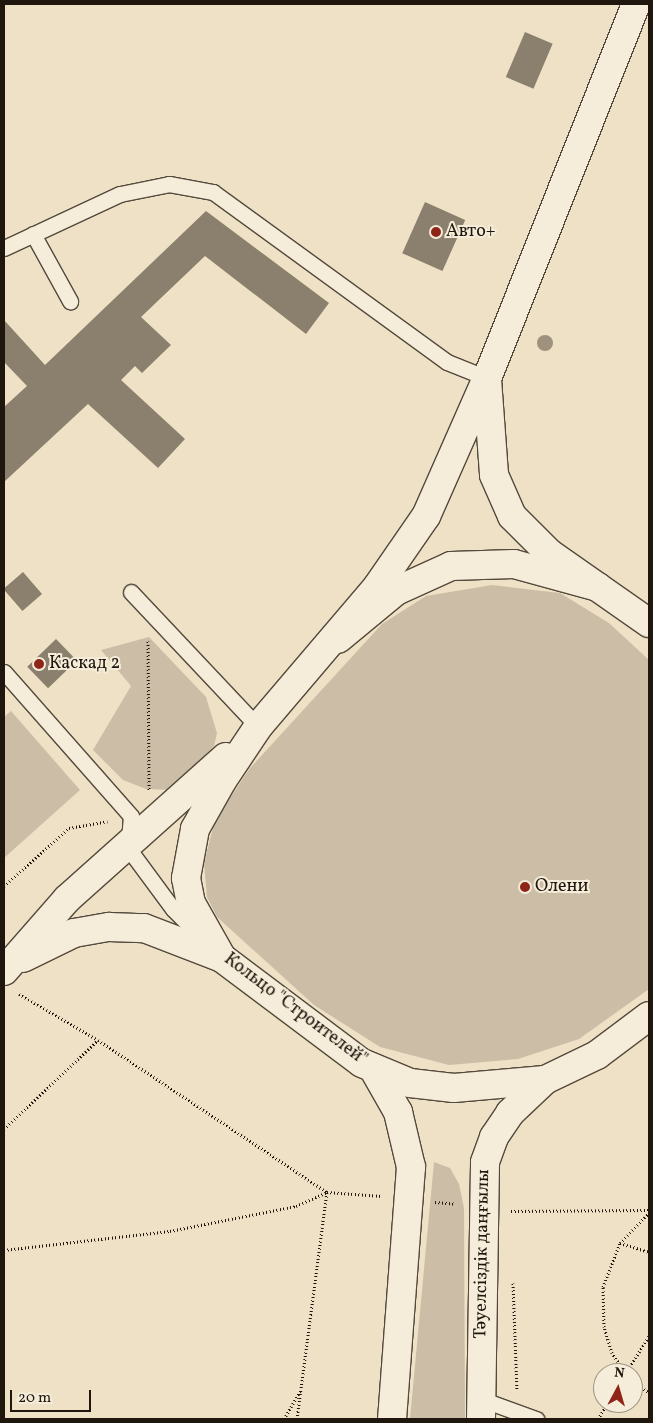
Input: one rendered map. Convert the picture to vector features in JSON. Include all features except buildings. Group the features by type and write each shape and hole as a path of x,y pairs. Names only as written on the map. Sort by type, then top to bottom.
{"street":[{"path":"338,638 426,516 487,378 636,4"},
{"path":"487,378 494,475 512,516 549,553 598,587"},
{"name":"Кольцо \"Строителей\"","path":"643,1024 597,1056 545,1080 454,1088 410,1083 373,1068 222,958 191,903 187,856 206,808 258,727 338,638 396,591 451,566 514,564 598,587 649,623"},
{"path":"8,976 67,899 128,848 258,727"},
{"path":"8,976 74,933 109,927 144,928 222,958"},
{"path":"373,1068 398,1112 409,1143 411,1167 392,1419"},
{"name":"Тәуелсіздік даңғылы","path":"481,1409 484,1162 494,1137 510,1113 545,1080"}],"lane":[{"path":"4,248 120,194 169,184 214,192 447,362 487,378"},
{"path":"33,234 70,302"},
{"path":"131,592 258,727"},
{"path":"4,672 131,816 128,848 173,909 222,958"},
{"path":"481,1409 516,1410 536,1419"}],"path":[{"path":"148,610 149,798 156,792"},
{"path":"4,886 69,828 131,816"},
{"path":"8,976 98,1040 327,1192"},
{"path":"4,1129 98,1040"},
{"path":"4,1250 170,1231 296,1206 327,1192"},
{"path":"297,1419 327,1192"},
{"path":"510,1221 509,1211 649,1212"},
{"path":"619,1363 612,1353 601,1307 610,1263 620,1243 649,1212"},
{"path":"620,1243 649,1252"},
{"path":"513,1278 516,1410"},
{"path":"632,1363 649,1336"},
{"path":"284,1419 301,1389"}],"shaded area":[{"path":"492,585 560,593 609,623 649,660 649,989 579,1039 518,1059 449,1065 380,1047 314,1005 217,917 207,897 204,863 215,820 250,768 382,624 426,596"},
{"path":"149,637 206,697 217,733 214,746 171,790 146,789 123,780 93,750 131,686 101,650"},
{"path":"11,711 80,790 4,858 4,717"},
{"path":"434,1162 450,1168 459,1184 464,1208 465,1419 410,1419"}],"place":[{"name":"Авто+","path":"436,232"},
{"name":"Каскад 2","path":"39,664"},
{"name":"Олени","path":"525,887"}]}
